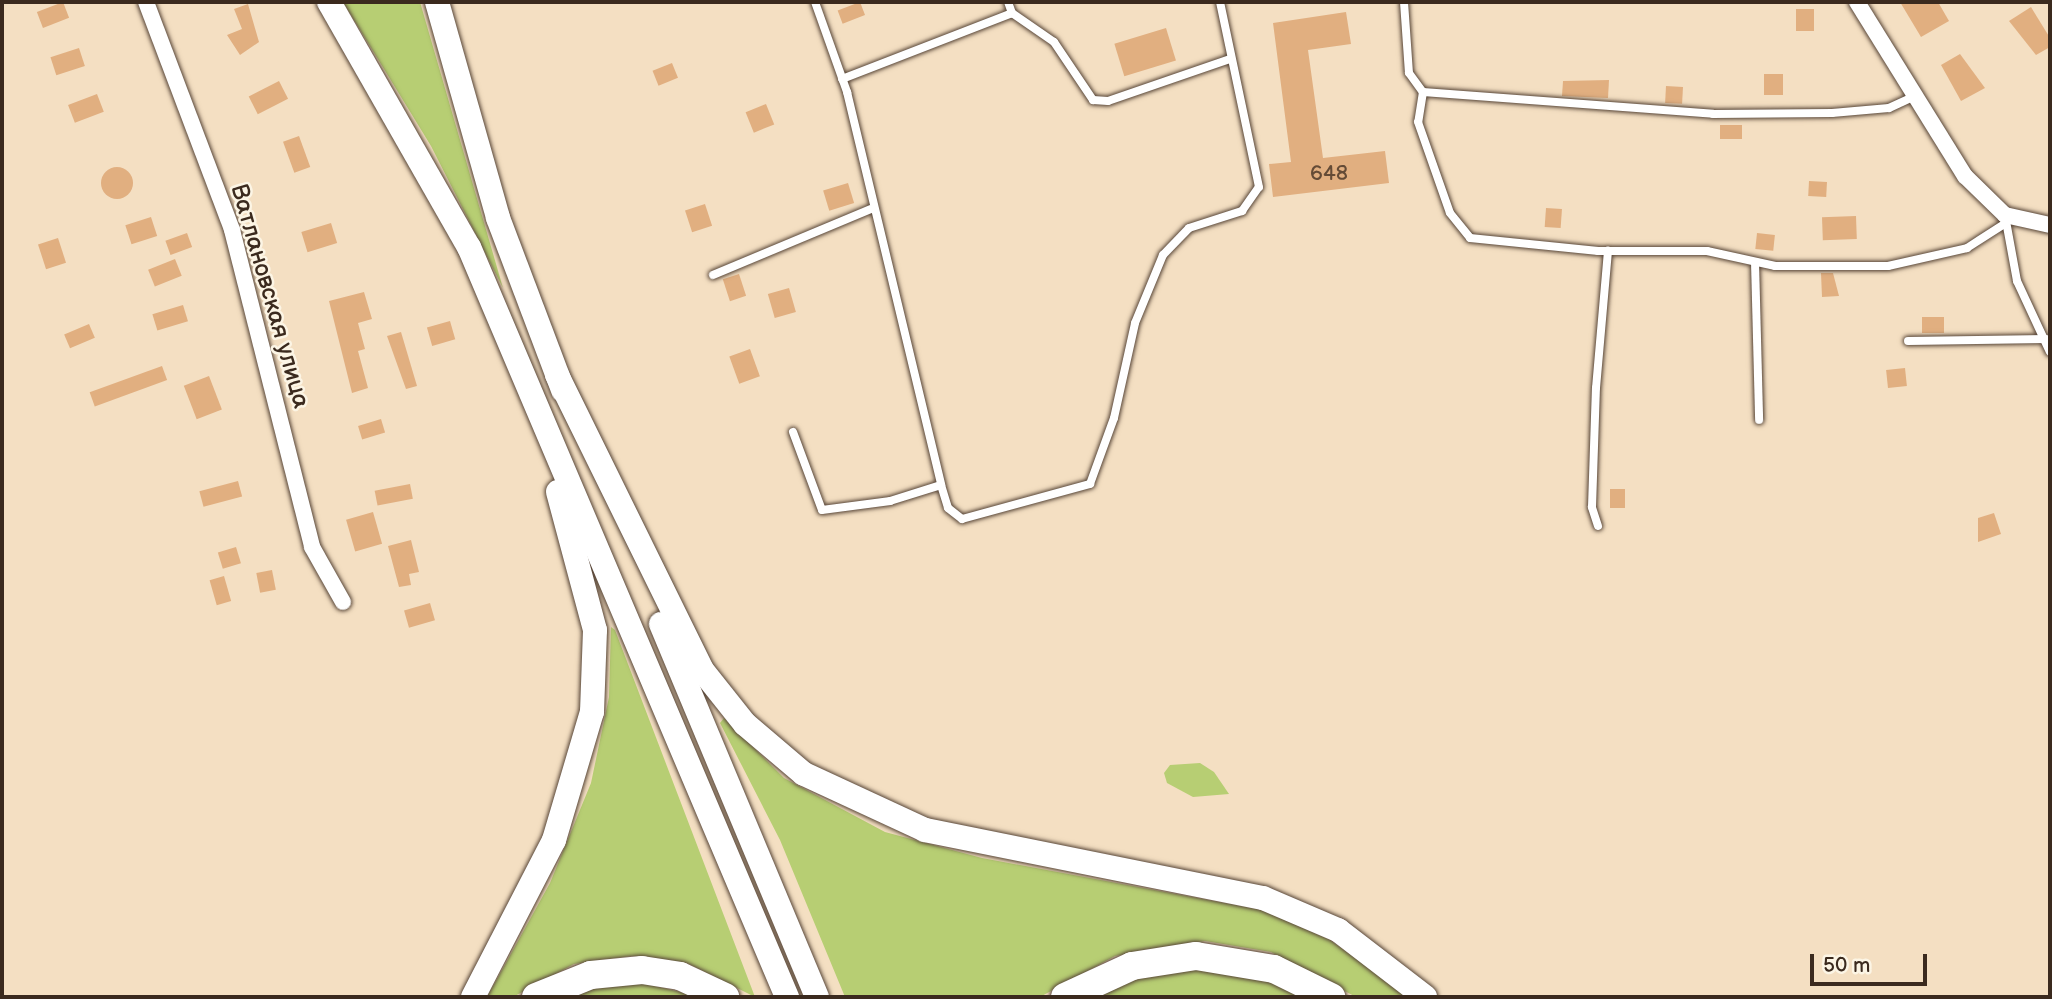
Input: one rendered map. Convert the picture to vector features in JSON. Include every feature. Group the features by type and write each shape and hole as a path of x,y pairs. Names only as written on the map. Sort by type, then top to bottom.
{"highway":[{"path":"1065,997 1132,966 1196,956 1274,969 1331,997"},
{"path":"536,997 591,975 642,970 680,976 725,997"}],"main road":[{"path":"329,2 448,205 505,332 787,997"},
{"path":"437,2 498,218 557,375 817,997"},
{"path":"474,997 565,812 596,680 586,591 505,332"},
{"path":"557,375 702,670 745,724 804,774 925,830 1263,898 1338,930 1425,997"}],"street":[{"name":"Ватлановская улица","path":"146,2 232,230 313,547 343,603"},
{"path":"1857,2 1913,97 1965,176 2006,219 2050,225"}],"lane":[{"path":"815,2 842,79 871,209 941,485 948,508 962,519 983,518 1078,490 1096,475 1135,324 1163,256 1189,228 1242,211 1259,187 1254,144 1230,59 1220,2"},
{"path":"1008,2 1012,13 1054,42 1093,100 1108,102 1230,59"},
{"path":"1404,2 1409,73 1423,92 1418,122 1450,213 1470,238 1608,251 1707,251 1755,262 1888,266 1967,248 2006,219 2017,281 2050,352"},
{"path":"842,79 1012,13"},
{"path":"1423,92 1713,114 1832,113 1889,108 1913,97"},
{"path":"713,275 871,209"},
{"path":"1598,526 1592,507 1596,388 1608,251"},
{"path":"1755,262 1759,420"},
{"path":"1908,341 2046,339"},
{"path":"793,432 822,510 890,501 941,485"}],"green space":[{"path":"343,2 420,2 503,288 431,146"},
{"path":"611,627 615,630 755,997 687,963 631,956 574,964 513,997 487,997 550,883 591,783 609,697"},
{"path":"724,718 784,778 885,832 982,858 1262,910 1330,940 1409,997 1356,997 1271,952 1205,941 1115,956 1040,997 845,997 780,840 720,723"},
{"path":"1200,763 1214,772 1229,794 1193,797 1167,783 1164,773 1170,765"},
{"path":"1187,969 1248,974 1310,997 1093,997 1145,975"},
{"path":"642,983 702,997 562,997 594,987"}],"building":[{"path":"63,2 69,18 43,28 37,12"},
{"path":"860,2 865,15 843,24 838,11"},
{"path":"1900,2 1938,2 1949,21 1921,37"},
{"path":"248,4 259,42 240,55 227,35 242,29 234,9"},
{"path":"2031,7 2050,38 2050,47 2036,55 2009,21"},
{"path":"1796,9 1814,9 1814,31 1796,31"},
{"path":"1346,12 1351,44 1308,50 1323,158 1385,151 1389,183 1273,197 1269,164 1291,162 1273,23"},
{"path":"1166,28 1176,61 1124,76 1114,44"},
{"path":"79,48 85,66 56,75 50,57"},
{"path":"1960,54 1985,88 1961,101 1941,65"},
{"path":"672,63 678,78 659,86 653,71"},
{"path":"1764,74 1783,74 1783,95 1764,95"},
{"path":"1609,80 1608,98 1562,96 1563,81"},
{"path":"279,81 288,99 258,114 249,96"},
{"path":"1666,86 1683,87 1682,104 1665,103"},
{"path":"97,94 104,112 75,123 68,105"},
{"path":"766,104 774,124 754,133 746,112"},
{"path":"1720,125 1742,125 1742,139 1720,139"},
{"path":"299,136 310,167 294,173 283,142"},
{"path":"117,167 128,172 133,183 128,194 117,199 106,194 101,183 106,172"},
{"path":"1809,181 1827,182 1826,197 1808,196"},
{"path":"848,183 854,203 829,211 823,191"},
{"path":"705,204 712,226 692,232 685,210"},
{"path":"1546,208 1562,209 1561,228 1545,227"},
{"path":"1856,216 1857,239 1823,240 1822,217"},
{"path":"151,217 157,236 132,244 125,225"},
{"path":"331,223 337,243 307,252 301,232"},
{"path":"187,233 192,247 171,255 165,241"},
{"path":"1757,233 1775,235 1773,251 1755,249"},
{"path":"58,238 66,263 46,269 38,244"},
{"path":"175,259 182,276 155,287 148,270"},
{"path":"1821,273 1833,273 1839,296 1822,297"},
{"path":"739,274 746,296 730,301 723,279"},
{"path":"789,288 796,312 775,318 768,294"},
{"path":"364,292 372,319 358,323 365,349 358,351 368,388 352,393 329,301"},
{"path":"183,305 188,321 157,331 152,314"},
{"path":"1922,317 1944,317 1944,333 1922,333"},
{"path":"450,321 455,339 432,346 427,328"},
{"path":"89,324 95,338 70,348 64,335"},
{"path":"401,332 417,386 406,389 387,336"},
{"path":"750,349 760,376 739,384 729,357"},
{"path":"162,366 167,380 95,406 90,392"},
{"path":"1905,368 1907,386 1888,388 1886,370"},
{"path":"209,376 222,410 197,419 184,386"},
{"path":"381,419 385,432 362,439 358,426"},
{"path":"238,481 242,496 204,507 199,491"},
{"path":"410,484 413,499 378,506 375,491"},
{"path":"1610,489 1625,489 1625,508 1610,508"},
{"path":"373,512 382,544 355,551 346,520"},
{"path":"1994,513 2001,534 1978,542 1978,518"},
{"path":"411,540 419,572 409,574 411,585 399,587 388,546"},
{"path":"236,547 241,563 223,569 218,553"},
{"path":"272,570 276,590 260,593 256,573"},
{"path":"224,576 231,601 217,605 210,580"},
{"path":"430,603 435,620 409,628 404,610"}]}
